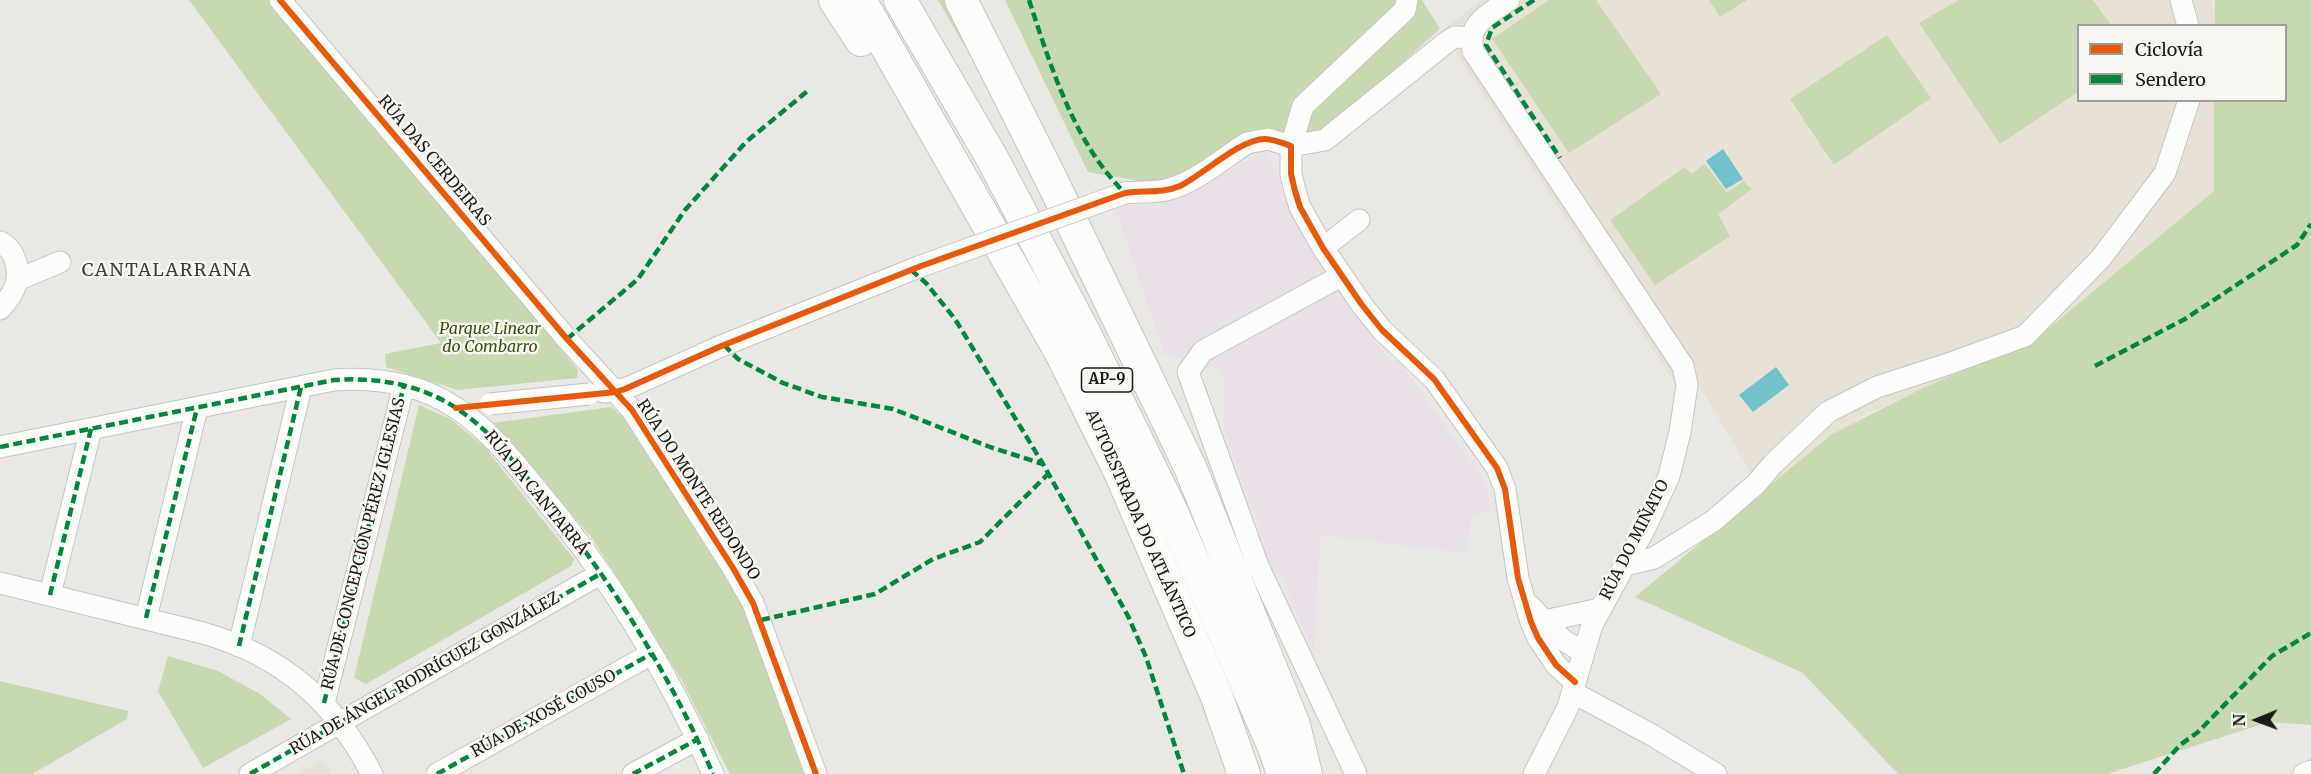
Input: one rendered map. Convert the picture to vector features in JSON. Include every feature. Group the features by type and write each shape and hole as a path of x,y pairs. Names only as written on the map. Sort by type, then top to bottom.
{"highway":[{"path":"835,0 933,154 1026,314 1173,595"},
{"name":"AUTOESTRADA DO ATLÁNTICO","path":"860,0 1060,351 1119,470 1217,697 1244,774"},
{"name":"AUTOESTRADA DO ATLÁNTICO","path":"900,0 992,158 1085,334 1172,512 1275,750 1283,774"},
{"path":"961,0 1050,177 1190,467 1294,725 1306,774"}],"street":[{"name":"RÚA DAS CERDEIRAS","path":"280,0 567,339"},
{"path":"1407,0 1405,10 1304,106 1292,146 1291,174 1300,207 1341,276 1382,330 1434,380 1497,468 1505,489 1518,578 1531,622 1547,653 1573,687 1716,774"},
{"path":"1292,146 1324,140 1448,41 1455,37 1472,38 1479,21 1509,0"},
{"path":"2181,0 2187,24"},
{"name":"RÚA DO MIÑATO","path":"1472,38 1476,56 1683,366 1687,385 1680,432 1669,476 1644,530 1600,609 1582,652 1562,722 1534,774"},
{"path":"1625,565 1654,558 1713,521 1756,484 1773,464 1828,412 1877,387 2025,336 2101,258 2165,172 2188,102"},
{"name":"RÚA DO MONTE REDONDO","path":"616,392 719,347 921,266 1125,193 1154,192 1178,186 1246,143 1268,138 1292,146"},
{"path":"1323,248 1359,220"},
{"path":"0,242 12,253 16,264 17,280 13,292 0,309"},
{"path":"17,280 60,262"},
{"path":"1341,276 1203,351 1188,372 1258,566 1356,774"},
{"name":"RÚA DO MONTE REDONDO","path":"567,339 632,410 749,594 761,620 816,774"},
{"name":"RÚA DA CANTARRÁ","path":"0,447 348,379 375,380 404,385 432,395 456,408 484,429 558,515 600,574 651,654 698,739 713,774"},
{"name":"RÚA DE CONCEPCIÓN PÉREZ IGLESIAS","path":"324,703 404,385"},
{"path":"239,646 301,387"},
{"path":"456,408 616,392"},
{"path":"146,618 197,408"},
{"path":"50,595 91,429"},
{"name":"RÚA DE ÁNGEL RODRÍGUEZ GONZÁLEZ","path":"249,774 600,574"},
{"path":"0,583 146,618 222,639 239,646 288,672 324,703 341,722 372,774"},
{"path":"1525,601 1563,640 1582,652"},
{"path":"1544,621 1600,609"},
{"name":"RÚA DE XOSÉ COUSO","path":"437,774 651,654"},
{"path":"633,774 698,739"},
{"path":"2304,774 2311,771"}],"shaded area":[{"path":"1481,0 2210,0 2218,24 2077,24 2077,102 2251,102 2286,155 2015,356 1865,414 1765,497 1699,385 1676,385 1441,31"},
{"path":"1265,150 1322,263 1388,358 1399,361 1476,469 1487,488 1491,510 1472,515 1467,553 1320,535 1314,655 1281,576 1257,548 1260,527 1238,472 1224,427 1223,370 1164,354 1115,208 1180,198"},
{"path":"322,760 326,762 332,774 296,774"}],"green space":[{"name":"Parque Linear do Combarro","path":"189,0 277,0 578,370 577,378 457,390 386,367 385,354 441,343"},
{"path":"938,0 949,0 965,47"},
{"path":"1005,0 1422,0 1440,29 1333,125 1163,185 1088,172"},
{"path":"1549,0 1596,0 1661,94 1569,153 1492,39"},
{"path":"1709,0 1747,0 1720,17"},
{"path":"1959,0 2093,0 2110,24 2077,24 2077,93 2000,144 1919,23"},
{"path":"2215,0 2311,0 2311,725 2269,722 2107,774 1898,774 1803,673 1635,597 1831,435 1923,388 2036,339 2214,191 2214,102 2287,102 2287,24 2215,24"},
{"path":"1887,35 1931,98 1834,165 1790,99"},
{"path":"1705,164 1727,193 1743,181 1752,189 1718,214 1730,236 1655,285 1610,220 1685,167 1691,174"},
{"path":"419,405 450,419 483,445 574,559 571,566 366,684 354,678"},
{"path":"611,407 623,417 752,618 807,774 730,774 681,679 592,538 493,423"},
{"path":"168,656 218,671 260,694 291,719 203,768 158,691"},
{"path":"0,681 128,711 127,719 32,774 0,774"}],"water":[{"path":"1723,149 1743,179 1726,189 1706,161"},
{"path":"1776,367 1789,385 1753,412 1739,395"}],"marked path":[{"path":"1029,0 1046,51 1078,128 1107,173 1125,193"},
{"path":"1534,0 1492,28 1486,45 1560,158"},
{"path":"567,339 638,279 685,210 746,142 810,89"},
{"path":"2095,366 2185,319 2297,245 2311,224"},
{"path":"911,270 926,283 955,319 1043,464"},
{"path":"724,345 738,359 783,383 822,397 893,409 990,447 1043,464 1128,616 1146,657 1184,774"},
{"path":"0,447 334,380 382,381 428,393 456,408 488,434 560,518 634,623 696,736 713,774"},
{"path":"324,703 404,385"},
{"path":"239,646 301,387"},
{"path":"146,618 197,408"},
{"path":"50,595 91,429"},
{"path":"761,620 875,594 933,559 980,542 1049,473"},
{"path":"250,774 600,574"},
{"path":"2154,774 2180,745 2198,732 2272,656 2311,633"},
{"path":"437,774 651,654"},
{"path":"633,774 698,739"}],"cycle path":[{"path":"280,0 567,339 632,410 753,603 816,774"},
{"path":"456,408 616,392 719,347 921,266 1125,193 1159,191 1180,186 1245,145 1265,139 1275,140 1291,146 1291,174 1300,207 1323,248 1382,330 1434,379 1497,468 1505,489 1518,578 1531,622 1538,638 1556,665 1575,682"}],"district":[{"name":"CANTALARRANA","path":"167,271"}]}
